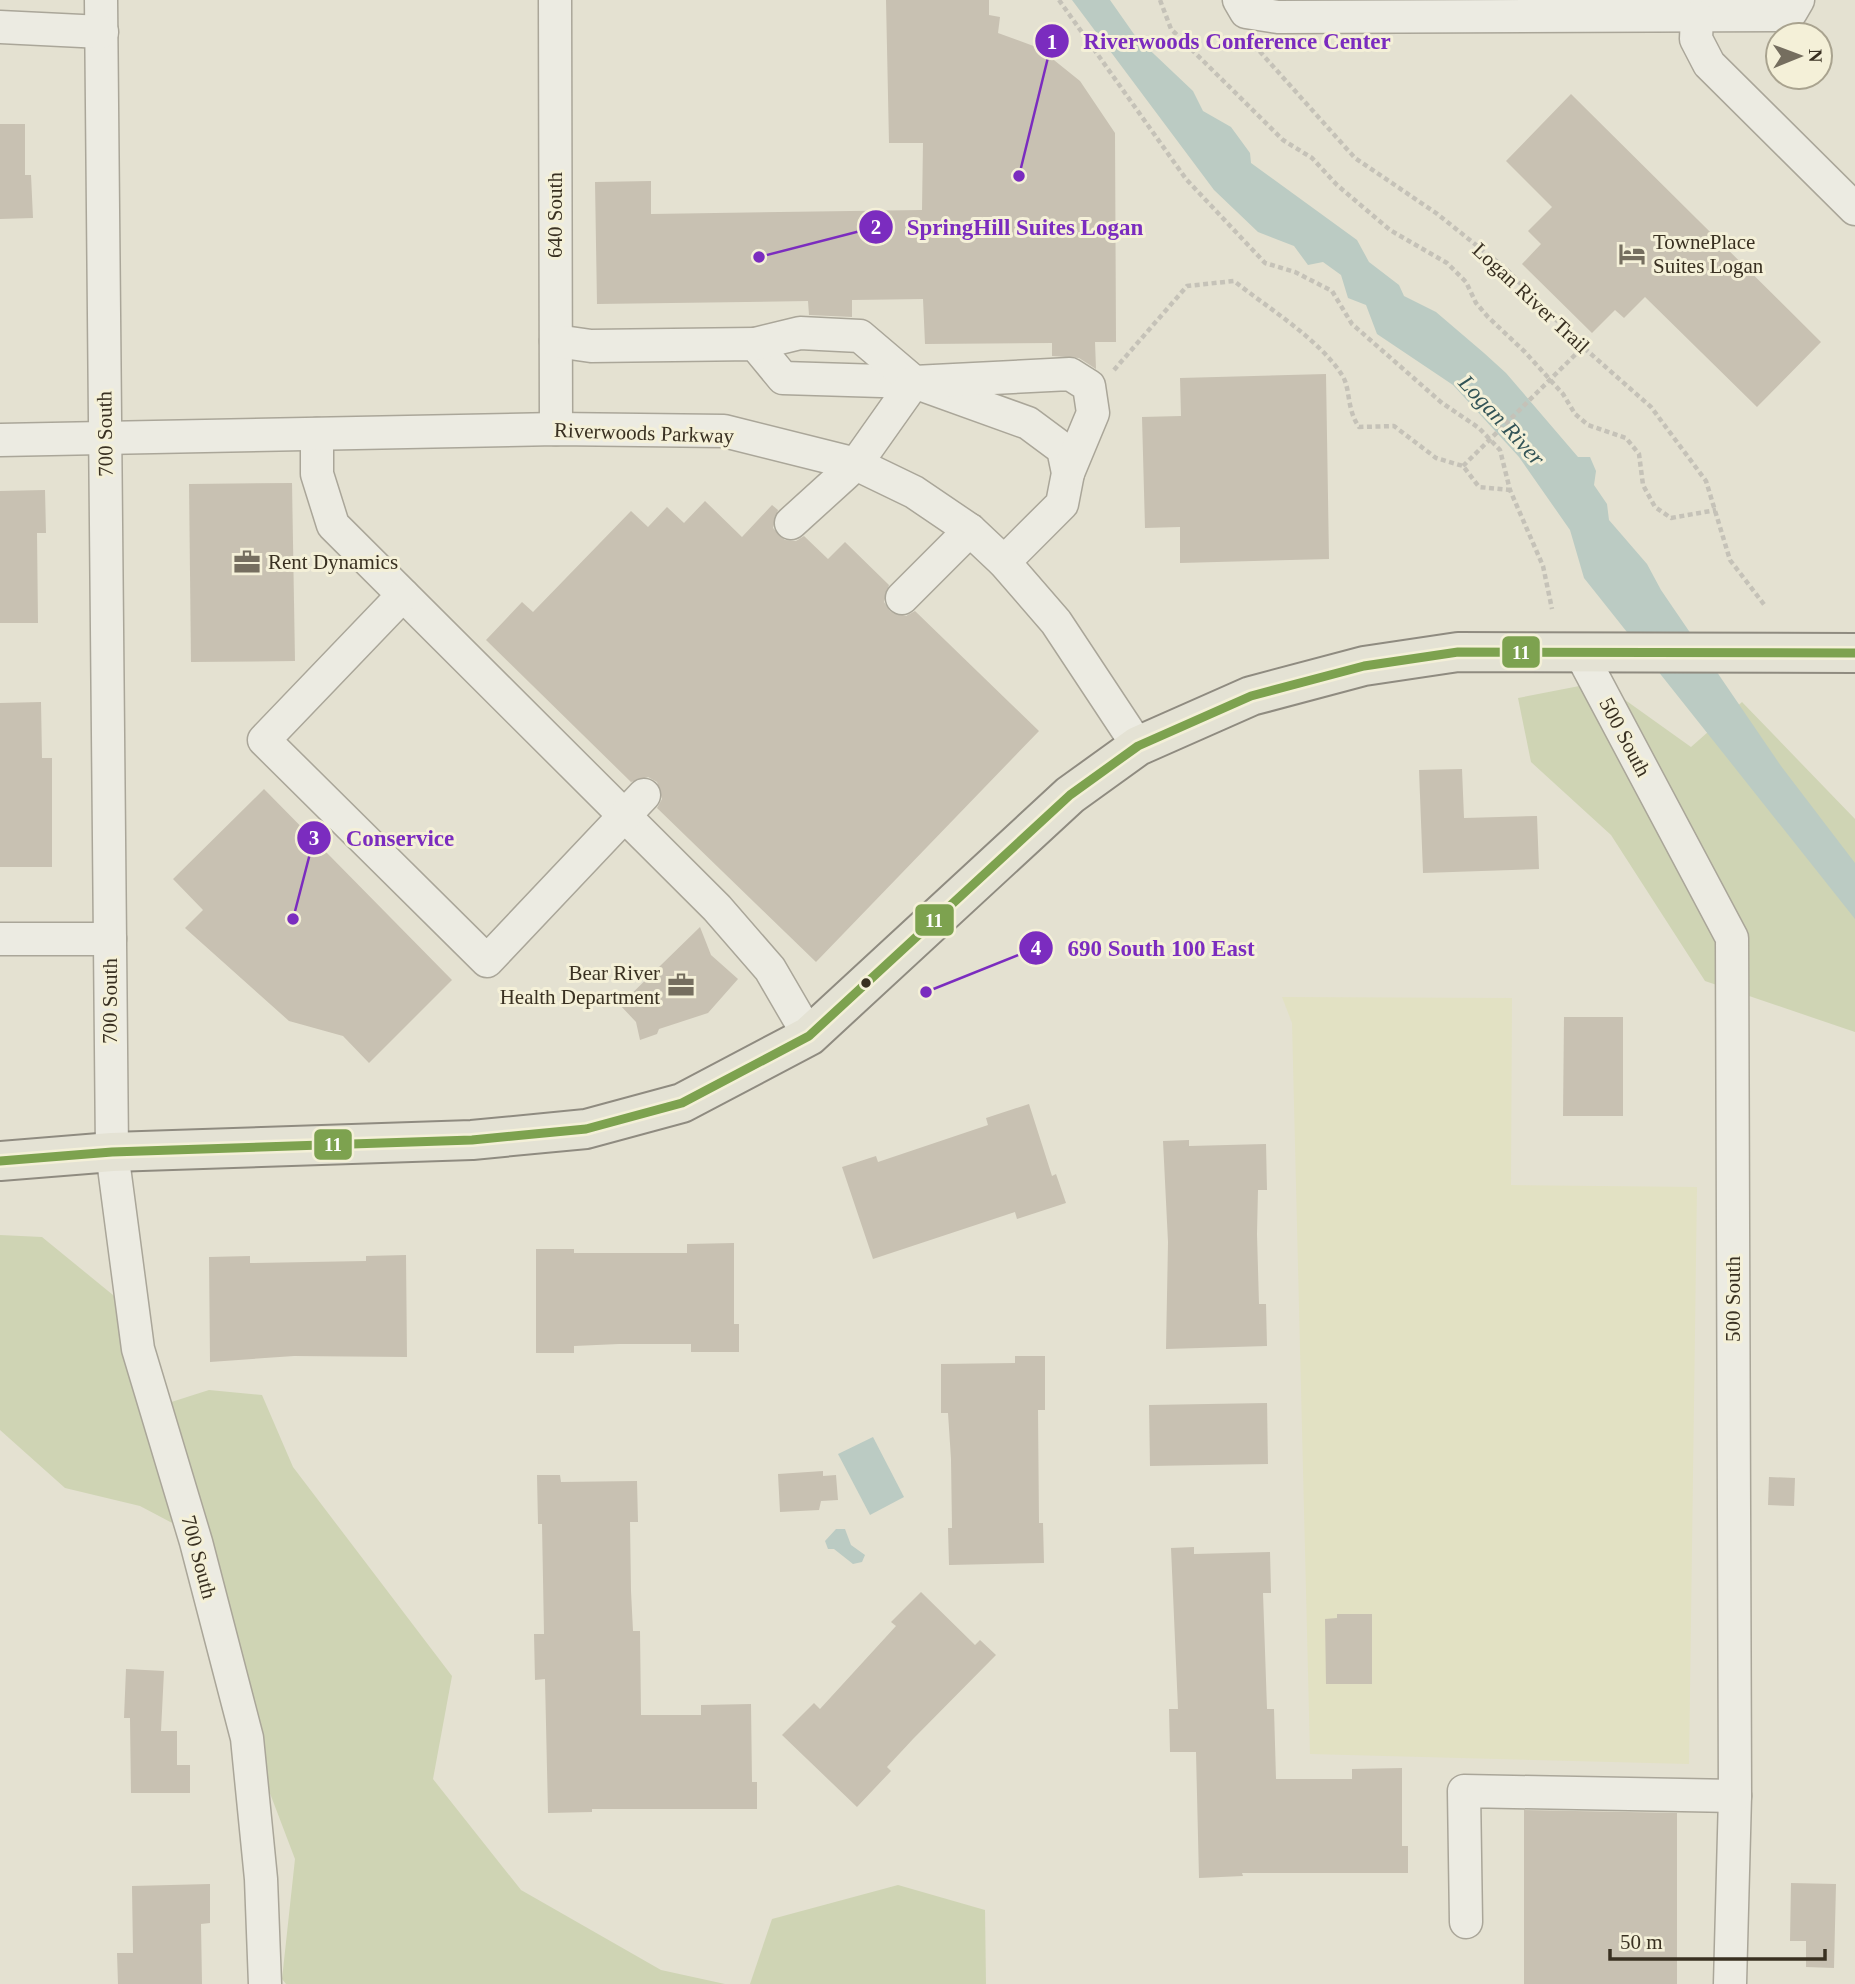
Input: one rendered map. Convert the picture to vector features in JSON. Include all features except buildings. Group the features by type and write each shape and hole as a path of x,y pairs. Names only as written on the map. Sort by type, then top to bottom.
{"main road":[{"path":"0,1161 112,1152 471,1140 586,1129 682,1103 809,1036 1070,795 1138,746 1251,696 1364,666 1458,652 1855,653"}],"street":[{"name":"700 South","path":"102,0 112,1152 138,1349 196,1542 247,1738 261,1879 265,1984"},
{"name":"640 South","path":"555,0 556,429"},
{"path":"1239,0 1246,12 1278,17 1470,8 1658,7 1697,17 1782,15 1791,12 1798,0"},
{"path":"0,27 39,14 102,32"},
{"path":"1697,17 1696,39 1709,65 1855,209"},
{"path":"556,341 591,346 755,344 800,332 860,336 914,382 1028,423 1063,449 1068,473"},
{"path":"755,344 783,378 914,382 1070,374 1088,386 1093,413 1068,473 1062,504 1004,562"},
{"path":"791,523 856,464 914,382"},
{"name":"Riverwoods Parkway","path":"0,440 556,429 724,431 856,464 914,492 970,530 1004,562 1056,622 1138,746"},
{"path":"317,434 317,474 333,525 403,595 634,806 770,969 809,1036"},
{"path":"902,598 970,530"},
{"path":"403,595 264,740 486,961 634,806"},
{"name":"500 South","path":"1580,652 1732,938 1735,1796 1730,1984"},
{"path":"0,939 110,939"},
{"path":"1466,1922 1464,1791 1735,1796"}],"path":[{"path":"1059,0 1186,179 1265,263 1295,272 1332,291 1352,324 1442,403 1479,428 1500,450 1510,490 1543,566 1552,610"},
{"path":"1160,0 1171,29 1283,140 1312,158 1337,186 1390,230 1447,263 1466,282 1476,303 1555,386 1575,414 1588,425 1626,438 1639,454 1643,485 1656,507 1671,518 1716,510"},
{"name":"Logan River Trail","path":"1249,39 1355,158 1436,213 1505,268 1583,348 1651,407 1706,481 1730,559 1766,607"},
{"path":"1108,376 1187,286 1234,281 1318,348 1344,377 1350,414 1359,426 1394,426 1436,458 1463,466 1479,487 1510,490"},
{"path":"1463,466 1583,348"}],"green space":[{"path":"1600,682 1691,747 1742,702 1855,819 1855,1032 1705,981 1611,835 1531,762 1518,698"},
{"path":"1282,997 1512,998 1511,1185 1697,1187 1689,1764 1310,1754 1292,1023"},
{"path":"0,1235 42,1237 124,1304 162,1405 209,1390 262,1395 293,1467 452,1676 433,1779 521,1890 661,1970 725,1984 286,1984 282,1979 295,1859 228,1683 212,1544 140,1506 65,1488 0,1430"},
{"path":"898,1885 985,1910 986,1984 750,1984 772,1919"}],"water":[{"name":"Logan River","path":"1072,0 1110,0 1136,37 1193,91 1203,111 1231,127 1250,153 1251,163 1357,240 1369,262 1399,285 1404,296 1436,312 1484,353 1506,373 1578,457 1590,457 1596,471 1594,485 1607,504 1609,520 1647,564 1661,590 1781,766 1855,863 1855,919 1584,578 1570,530 1519,457 1453,385 1377,334 1366,305 1348,298 1341,275 1323,262 1308,265 1294,246 1258,232 1214,190"},
{"path":"873,1437 904,1497 870,1515 838,1454"},
{"path":"836,1529 845,1529 851,1545 865,1555 862,1562 853,1564 834,1549 828,1549 825,1541"}],"transit line":[{"name":"11","path":"0,1161 112,1152 472,1140 586,1129 682,1103 809,1036 1070,795 1138,746 1251,696 1364,666 1458,652 1855,653"}],"place":[{"name":"Riverwoods Conference Center","path":"1019,176"},
{"name":"TownePlace Suites Logan","path":"1632,254"},
{"name":"SpringHill Suites Logan","path":"759,257"},
{"name":"Rent Dynamics","path":"247,562"},
{"name":"Conservice","path":"293,919"},
{"name":"Bear River Health Department","path":"681,985"},
{"name":"690 South 100 East","path":"926,992"}]}
